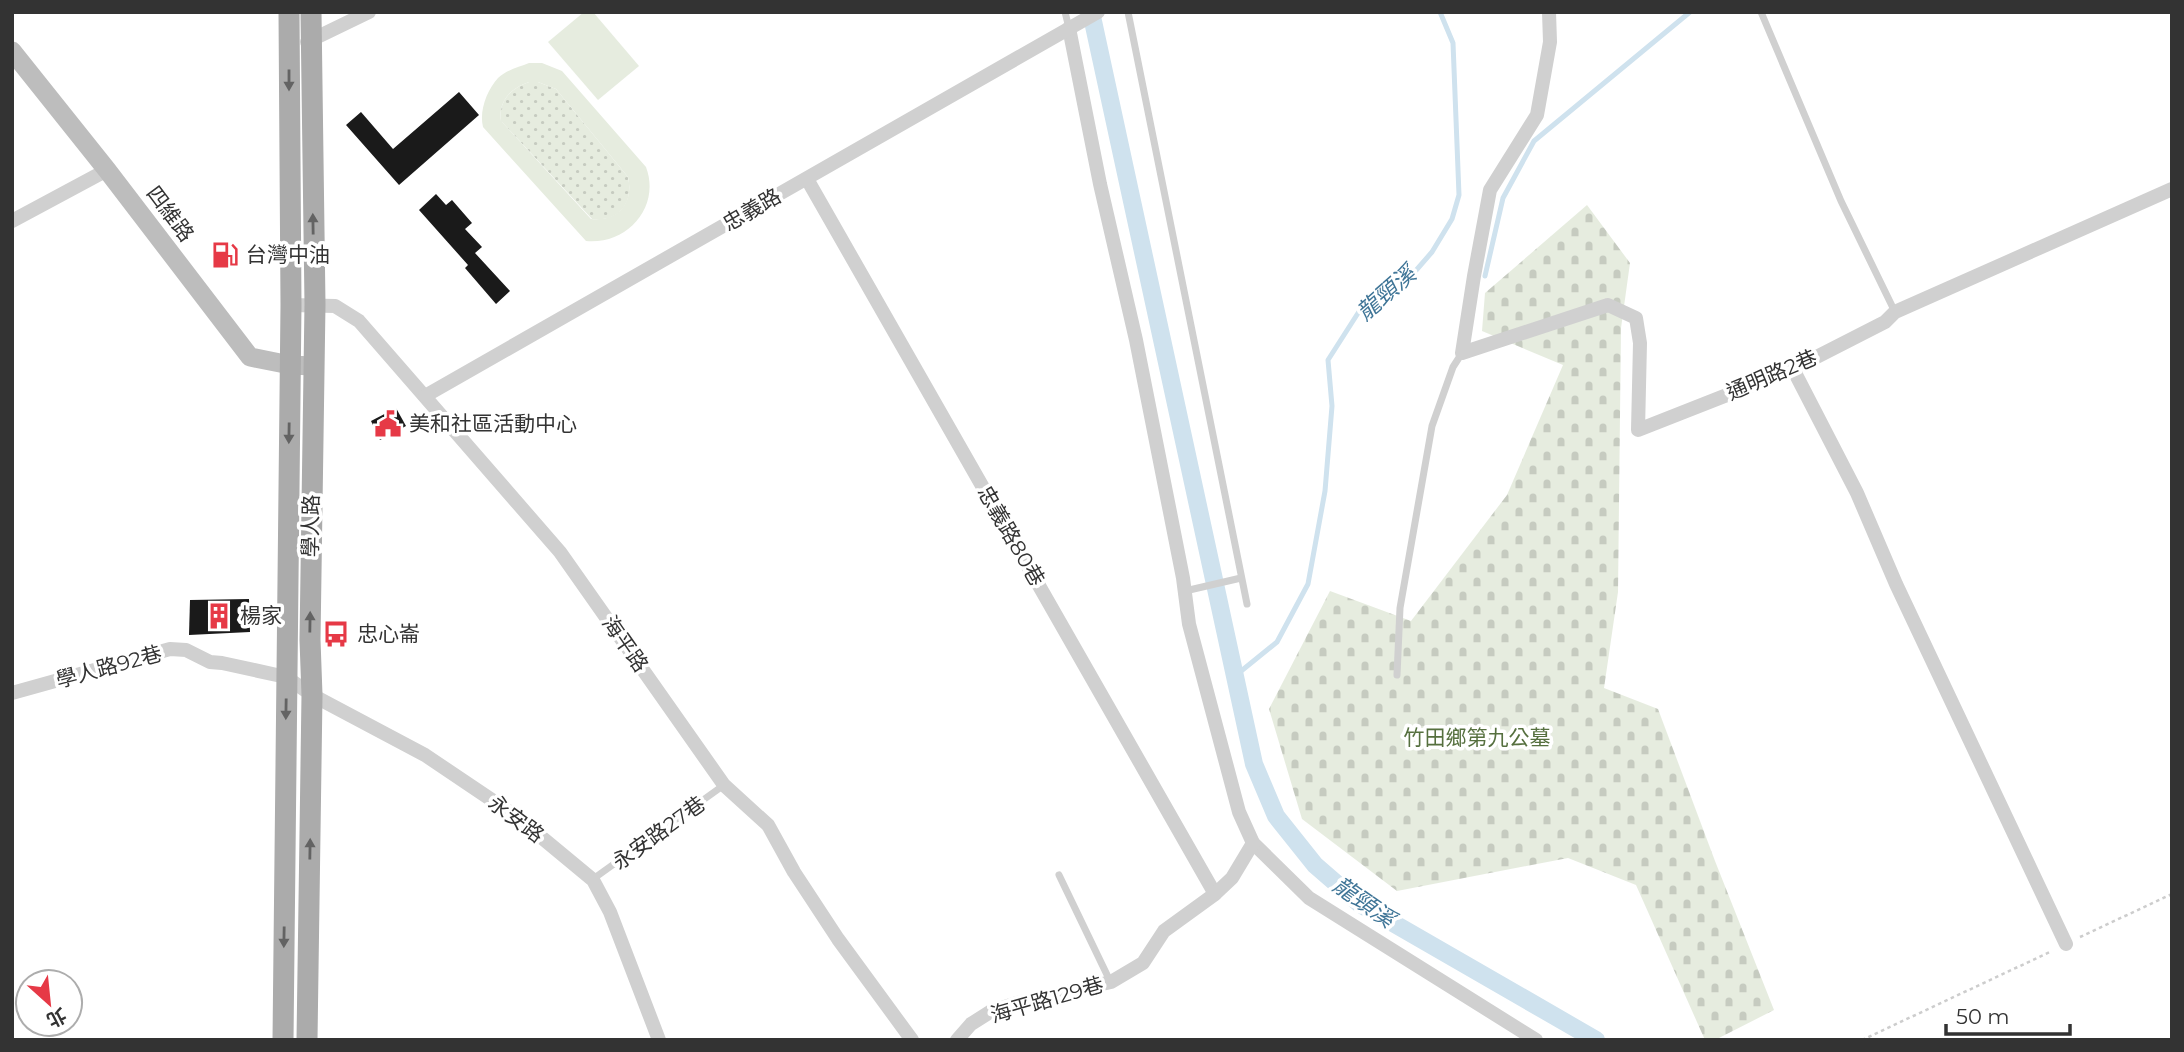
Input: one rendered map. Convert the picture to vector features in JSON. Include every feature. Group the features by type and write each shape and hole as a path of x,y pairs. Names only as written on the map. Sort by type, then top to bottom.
{"main road":[{"name":"學人路","path":"283,1040 291,305 289,12"},
{"name":"學人路","path":"307,1040 313,695 310,640 314,304 311,12"},
{"name":"四維路","path":"12,51 250,356 290,365 313,366"}],"street":[{"path":"288,45 310,41 369,12"},
{"name":"忠義路","path":"425,396 1098,12"},
{"path":"1462,353 1490,190 1537,115 1550,42 1549,12"},
{"path":"1073,26 1100,184 1136,340 1189,624 1239,812 1253,843 1309,898 1536,1040"},
{"path":"12,222 107,170"},
{"name":"忠義路80巷","path":"807,179 1214,894"},
{"name":"通明路2巷","path":"1462,353 1608,305 1636,318 1640,343 1637,429 1793,369 1885,322 1895,312 2172,189"},
{"name":"海平路","path":"291,305 335,306 359,321 560,552 724,785 768,825 794,872 838,939 912,1040"},
{"path":"1793,369 1857,493 1896,584 2066,944"},
{"name":"學人路92巷","path":"12,693 170,649 186,650 210,662 286,677"},
{"name":"永安路","path":"286,677 313,695 425,755 517,817 593,880 610,912 659,1040"},
{"name":"海平路129巷","path":"957,1040 971,1024 990,1012 1017,1003 1111,982 1143,963 1164,931 1232,878 1253,843"}],"lane":[{"path":"1065,12 1073,26"},
{"path":"1128,12 1247,604"},
{"path":"1761,12 1841,201 1895,312"},
{"path":"1397,675 1400,608 1432,426 1453,367 1462,353"},
{"path":"1184,591 1241,578"},
{"name":"永安路27巷","path":"593,880 724,785"},
{"path":"1059,875 1111,982"}],"path":[{"path":"1862,1040 2172,894"}],"green space":[{"path":"584,12 593,12 639,66 598,100 548,42"},
{"path":"529,63 542,63 562,71 646,167 649,196 644,209 627,230 615,237 586,241 483,127 483,108 494,83 505,73","holes":["529,82 538,82 556,89 628,177 629,195 622,209 616,214 591,219 501,121 502,107 507,96"]},
{"path":"529,82 538,82 556,89 628,177 629,195 622,209 616,214 609,218 592,219 501,121 502,107 507,96"},
{"name":"竹田鄉第九公墓","path":"1587,205 1630,263 1621,328 1618,592 1604,688 1658,709 1774,1010 1715,1040 1705,1040 1636,885 1568,858 1397,891 1302,819 1269,709 1330,591 1411,621 1507,495 1563,365 1482,331 1485,293"}],"building":[{"path":"459,92 479,115 399,185 346,125 361,112 393,149"},
{"path":"436,194 446,205 452,200 472,223 465,229 482,247 475,253 510,291 496,304 465,268 468,265 419,210"},
{"name":"美和社區活動中心","path":"396,408 406,426 380,440 371,421"},
{"name":"楊家","path":"249,599 250,632 189,635 190,600"}],"waterway":[{"name":"龍頸溪","path":"1091,12 1254,764 1276,816 1315,865 1360,904 1596,1040"},
{"name":"龍頸溪","path":"1235,676 1277,642 1308,584 1325,491 1332,406 1328,360 1360,310 1412,275 1432,252 1452,219 1459,195 1453,43 1440,12"},
{"path":"1485,276 1503,198 1534,141 1690,12"}],"place":[{"name":"台灣中油","path":"225,255"},
{"name":"美和社區活動中心","path":"388,424"},
{"name":"楊家","path":"219,616"},
{"name":"忠心崙","path":"336,634"}]}
